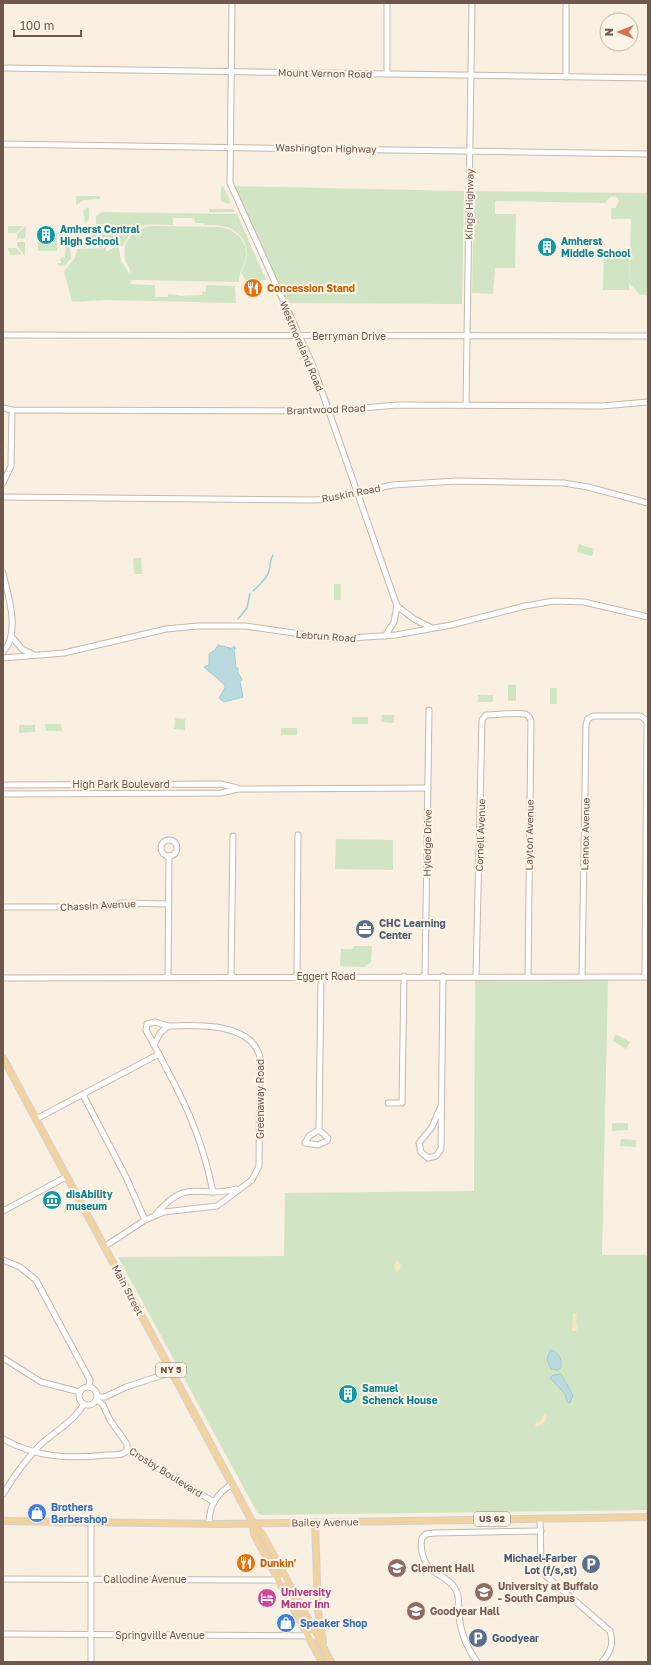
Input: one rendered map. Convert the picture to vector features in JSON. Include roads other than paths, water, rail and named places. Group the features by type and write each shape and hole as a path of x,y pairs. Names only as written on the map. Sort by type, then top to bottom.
{"main road":[{"name":"Main Street","path":"3,1058 253,1523 262,1534 331,1662"},
{"name":"Bailey Avenue","path":"3,1521 91,1523 253,1523 648,1517"},
{"path":"315,1522 319,1624 324,1648"},
{"name":"Main Street","path":"253,1523 254,1534 322,1662"}],"street":[{"name":"Westmoreland Road","path":"232,3 230,183 313,366 397,606"},
{"path":"387,3 387,74"},
{"name":"Kings Highway","path":"466,405 472,3"},
{"path":"566,3 566,77"},
{"name":"Mount Vernon Road","path":"3,68 648,78"},
{"name":"Washington Highway","path":"3,144 470,150 648,154"},
{"name":"Berryman Drive","path":"3,335 648,336"},
{"name":"Brantwood Road","path":"3,408 12,410 329,411 396,405 602,406 648,402"},
{"path":"3,483 11,466 12,410"},
{"name":"Ruskin Road","path":"3,497 310,500 337,498 392,485 441,481 564,483 588,487 648,503"},
{"path":"3,573 11,618 12,637 3,652"},
{"name":"Lebrun Road","path":"3,658 36,656 80,650 166,629 203,626 245,626 335,638 385,636 433,628 525,606 562,601 584,602 648,617"},
{"path":"385,636 394,622 397,606 414,619 433,628"},
{"path":"12,637 22,649 36,656"},
{"name":"Hyledge Drive","path":"425,976 429,710"},
{"name":"Layton Avenue","path":"506,714 525,714 531,721 528,976"},
{"name":"Cornell Avenue","path":"476,977 482,720 486,715 506,714"},
{"name":"Lennox Avenue","path":"582,976 586,724 588,719 593,716 640,716 645,719 647,723 647,977"},
{"path":"66,784 66,793"},
{"name":"High Park Boulevard","path":"3,785 221,784 238,789"},
{"name":"High Park Boulevard","path":"3,794 221,793 238,789 428,788"},
{"path":"231,977 233,836"},
{"path":"297,976 298,836"},
{"path":"168,977 169,856"},
{"name":"Chassin Avenue","path":"3,907 104,907 122,903 168,904"},
{"name":"Eggert Road","path":"3,978 297,976 647,977"},
{"path":"319,1130 321,976"},
{"path":"388,1103 402,1103 404,976"},
{"path":"442,1106 432,1127 419,1143 421,1152 428,1158 436,1156 440,1151 442,1106 443,976"},
{"name":"Greenaway Road","path":"154,1215 177,1209 213,1208 223,1204 239,1189 252,1180 259,1166 261,1077 259,1052 251,1042 223,1027 168,1026 155,1022 148,1024 146,1030 183,1098 196,1128 206,1160 213,1192"},
{"path":"154,1045 160,1033 168,1026"},
{"path":"36,1120 159,1054"},
{"path":"83,1095 126,1177 145,1220"},
{"path":"3,1211 66,1177"},
{"path":"104,1247 154,1215 165,1202 182,1192 198,1190 227,1192 239,1189"},
{"name":"Crosby Boulevard","path":"3,1260 14,1263 27,1271 41,1286 90,1380 89,1386 95,1388 97,1398 104,1405 110,1420 127,1444 127,1450 214,1502"},
{"path":"3,1358 41,1382 80,1392"},
{"path":"84,1404 93,1404 97,1398 105,1397 138,1383 172,1372"},
{"path":"84,1404 79,1398 80,1392 82,1388 89,1386"},
{"path":"3,1494 15,1475 33,1453 78,1414 84,1404"},
{"path":"3,1440 33,1453 58,1457 83,1458 121,1455 127,1450"},
{"path":"209,1523 210,1509 214,1502 220,1492 232,1484"},
{"path":"540,1518 541,1565 546,1576 610,1631 613,1641 612,1648 602,1662"},
{"path":"91,1523 91,1662"},
{"path":"478,1662 468,1647 461,1631 457,1591 449,1582 428,1569 422,1551 422,1538 426,1534 434,1533 541,1531"},
{"name":"Callodine Avenue","path":"3,1579 286,1580"},
{"name":"Springville Avenue","path":"3,1634 317,1636"}],"water":[{"path":"218,645 230,648 229,650 234,646 236,648 234,649 236,668 238,668 238,673 242,679 240,682 243,697 224,702 219,698 225,688 225,685 204,667 209,665 209,654 215,650"},
{"path":"551,1350 558,1354 561,1361 561,1368 558,1370 551,1369 548,1361 547,1358"},
{"path":"561,1374 573,1395 570,1403 567,1402 565,1394 550,1378 553,1375"}],"waterway":[{"path":"253,591 266,577 273,555"},
{"path":"238,619 247,608 250,593"}],"place":[{"name":"Amherst Central High School","path":"46,235"},
{"name":"Amherst Middle School","path":"547,247"},
{"name":"Concession Stand","path":"253,288"},
{"name":"CHC Learning Center","path":"365,929"},
{"name":"disAbility museum","path":"52,1200"},
{"name":"Samuel Schenck House","path":"348,1394"},
{"name":"Brothers Barbershop","path":"37,1513"},
{"name":"Dunkin'","path":"246,1563"},
{"name":"Michael-Farber Lot (f/s,st)","path":"591,1564"},
{"name":"Clement Hall","path":"397,1568"},
{"name":"University at Buffalo - South Campus","path":"484,1592"},
{"name":"University Manor Inn","path":"267,1598"},
{"name":"Goodyear Hall","path":"416,1611"},
{"name":"Speaker Shop","path":"286,1623"},
{"name":"Goodyear","path":"478,1638"}]}
